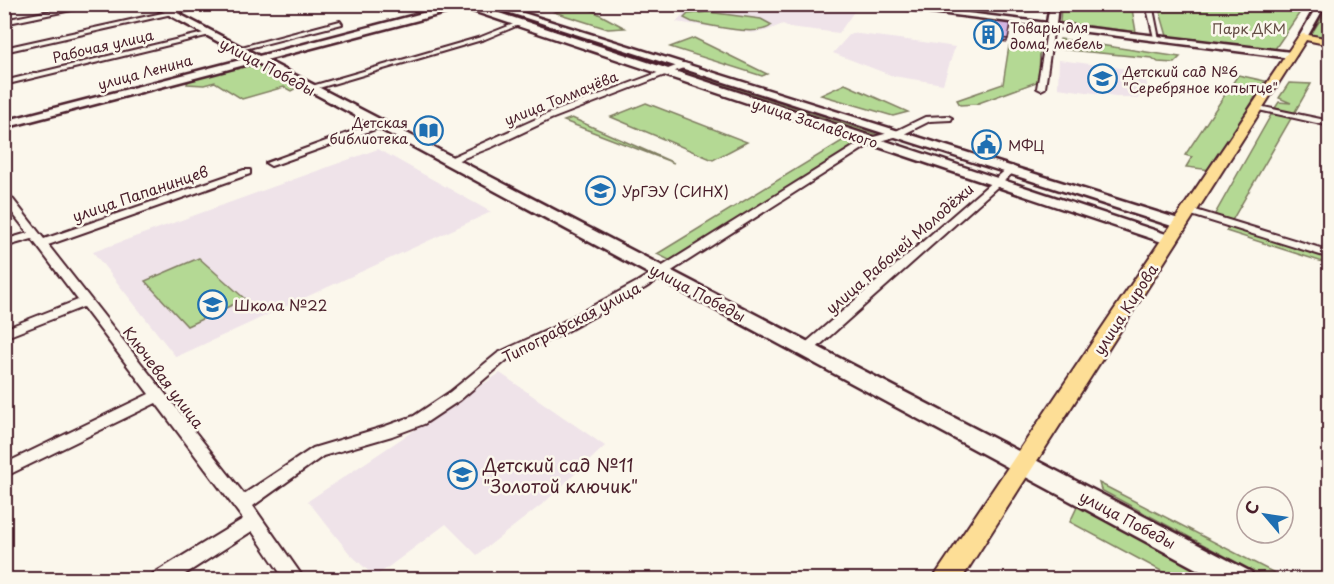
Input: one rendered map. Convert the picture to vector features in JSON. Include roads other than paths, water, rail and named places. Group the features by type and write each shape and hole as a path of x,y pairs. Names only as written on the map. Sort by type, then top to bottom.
{"main road":[{"path":"1303,37 1329,42"},
{"name":"улица Кирова","path":"945,579 1303,37"}],"street":[{"path":"4,22 97,4"},
{"name":"улица Победы","path":"153,4 378,125 1242,579"},
{"path":"4,50 213,4"},
{"name":"улица Заславского","path":"493,4 1012,169 1184,218 1329,255"},
{"path":"873,4 1291,55"},
{"path":"1041,88 1054,4"},
{"path":"1149,4 1157,38"},
{"path":"1303,37 1322,4"},
{"name":"улица Заславского","path":"464,5 1170,240"},
{"name":"улица Ленина","path":"4,125 464,5"},
{"path":"237,49 340,23"},
{"path":"309,88 483,38 518,24"},
{"name":"Рабочая улица","path":"4,83 208,34"},
{"name":"улица Толмачёва","path":"448,161 548,117 687,65"},
{"path":"1257,107 1329,124"},
{"path":"899,133 928,119 948,118"},
{"path":"272,163 378,125"},
{"name":"Типографская улица","path":"242,504 318,452 419,420 455,396 503,356 557,331 661,273 870,141 899,133"},
{"name":"улица Рабочей Молодёжи","path":"806,350 1012,169"},
{"name":"улица Папанинцев","path":"4,244 38,238 247,172"},
{"name":"Ключевая улица","path":"4,195 242,504 296,579"},
{"path":"4,334 86,301"},
{"path":"4,471 158,396"},
{"path":"159,579 254,521"}],"place":[{"name":"Товары для дома, мебель","path":"989,35"},
{"name":"Детский сад №6 \"Серебряное копытце\"","path":"1102,79"},
{"name":"Детская библиотека","path":"429,130"},
{"name":"МФЦ","path":"987,145"},
{"name":"УрГЭУ (СИНХ)","path":"601,190"},
{"name":"Школа №22","path":"213,304"},
{"name":"Детский сад №11 \"Золотой ключик\"","path":"462,474"}],"park label":[{"name":"Парк ДКМ","path":"1249,28"}]}
